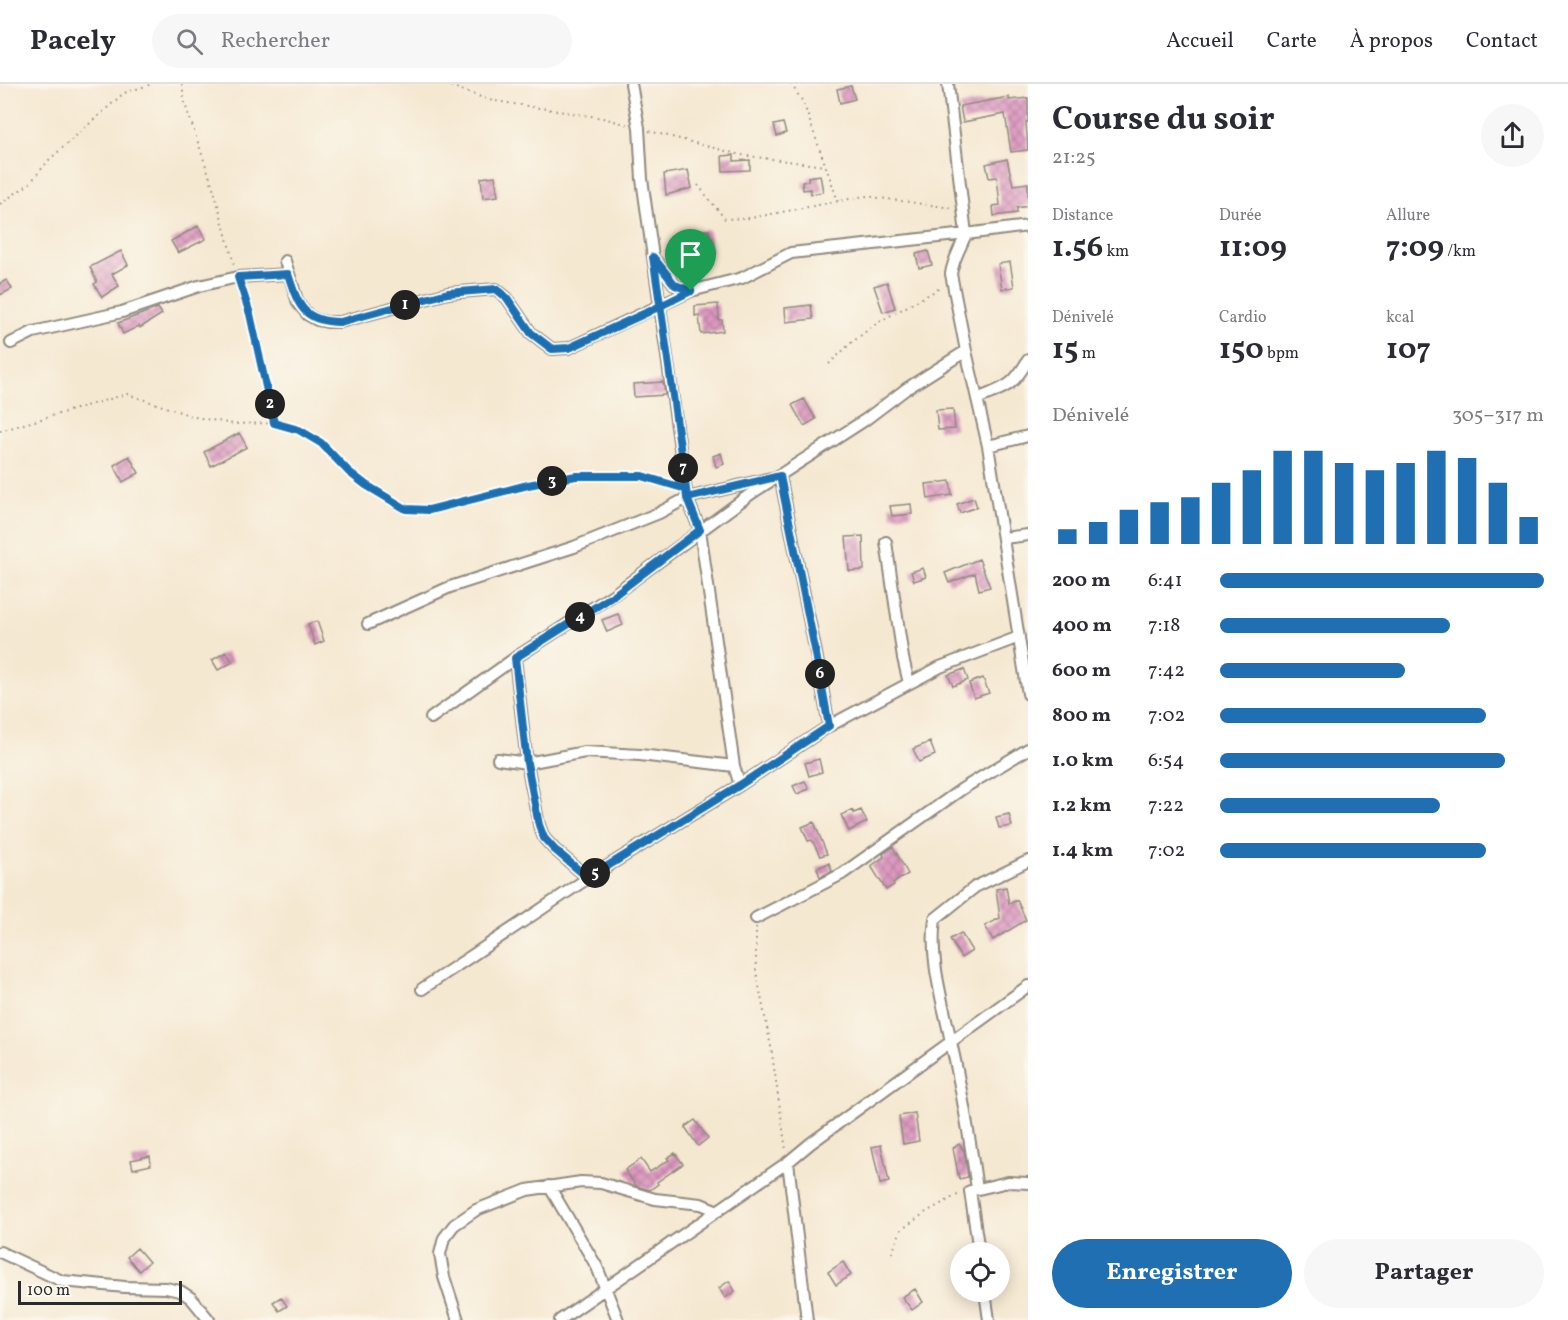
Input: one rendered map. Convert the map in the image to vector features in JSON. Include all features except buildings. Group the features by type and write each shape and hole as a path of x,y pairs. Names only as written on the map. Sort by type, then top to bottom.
{"street":[{"path":"631,84 639,128 642,179 687,493 700,530 734,766 740,785"},
{"path":"948,84 966,234 959,253 953,261 951,274 988,446 1028,694"},
{"path":"285,261 298,303 317,320 340,322 448,293 496,289 507,298 531,333 552,349 569,348 691,291 742,278 791,253 1028,226"},
{"path":"653,257 675,285 691,291"},
{"path":"11,343 33,332 122,312 199,286 238,277 288,274"},
{"path":"431,718 515,658 613,596 700,530 865,420 906,389 966,351"},
{"path":"977,399 1010,385 1028,360"},
{"path":"988,446 1028,436"},
{"path":"368,624 450,586 574,547 659,513 687,493 780,476"},
{"path":"780,476 829,726"},
{"path":"1004,538 1028,535"},
{"path":"886,542 903,658 909,683"},
{"path":"423,989 588,878 740,785 829,726 940,667 1019,637"},
{"path":"515,658 527,763 539,825 544,838 554,849 588,878"},
{"path":"756,918 842,874 962,789 1028,749"},
{"path":"498,759 527,763 585,752 640,755 734,766"},
{"path":"978,1242 973,1190 951,1040 933,946 934,919 975,887 1028,861"},
{"path":"560,1320 788,1162 810,1143 1028,986"},
{"path":"788,1162 807,1320"},
{"path":"458,1320 444,1277 440,1254 444,1238 454,1225 476,1210 527,1190 582,1182 601,1183 655,1198 701,1204 718,1211"},
{"path":"973,1190 1008,1182 1028,1183"},
{"path":"549,1186 588,1249 607,1288 618,1320"},
{"path":"0,1252 62,1281 114,1287 166,1288 180,1291 191,1298 209,1320"},
{"path":"986,1302 989,1320"}],"path":[{"path":"0,204 29,184 50,160 124,93 153,84"},
{"path":"182,84 185,104 214,190 250,314 274,423"},
{"path":"791,84 802,102 838,201"},
{"path":"698,185 726,219 750,218 865,196 964,211"},
{"path":"829,364 876,323 939,287 954,286"},
{"path":"0,431 127,394 195,417 233,424 274,423 299,430 321,443 349,472 366,485 406,509 429,510 528,485 576,476 642,476 687,493"},
{"path":"756,918 756,971 771,1047 788,1162"},
{"path":"892,1253 901,1230 952,1197 973,1190"}],"route":[{"path":"691,291 661,306 569,348 552,349 531,333 507,298 496,289 448,293 340,322 327,322 309,315 298,303 288,274 238,277 250,314 274,423 299,430 321,443 349,472 406,509 429,510 528,485 576,476 642,476 686,489 687,498 700,530 613,596 515,658 527,763 539,825 544,838 554,849 588,878 740,785 829,726 780,476 687,498 686,489 678,428 661,306 653,257 675,285 691,291"}]}
